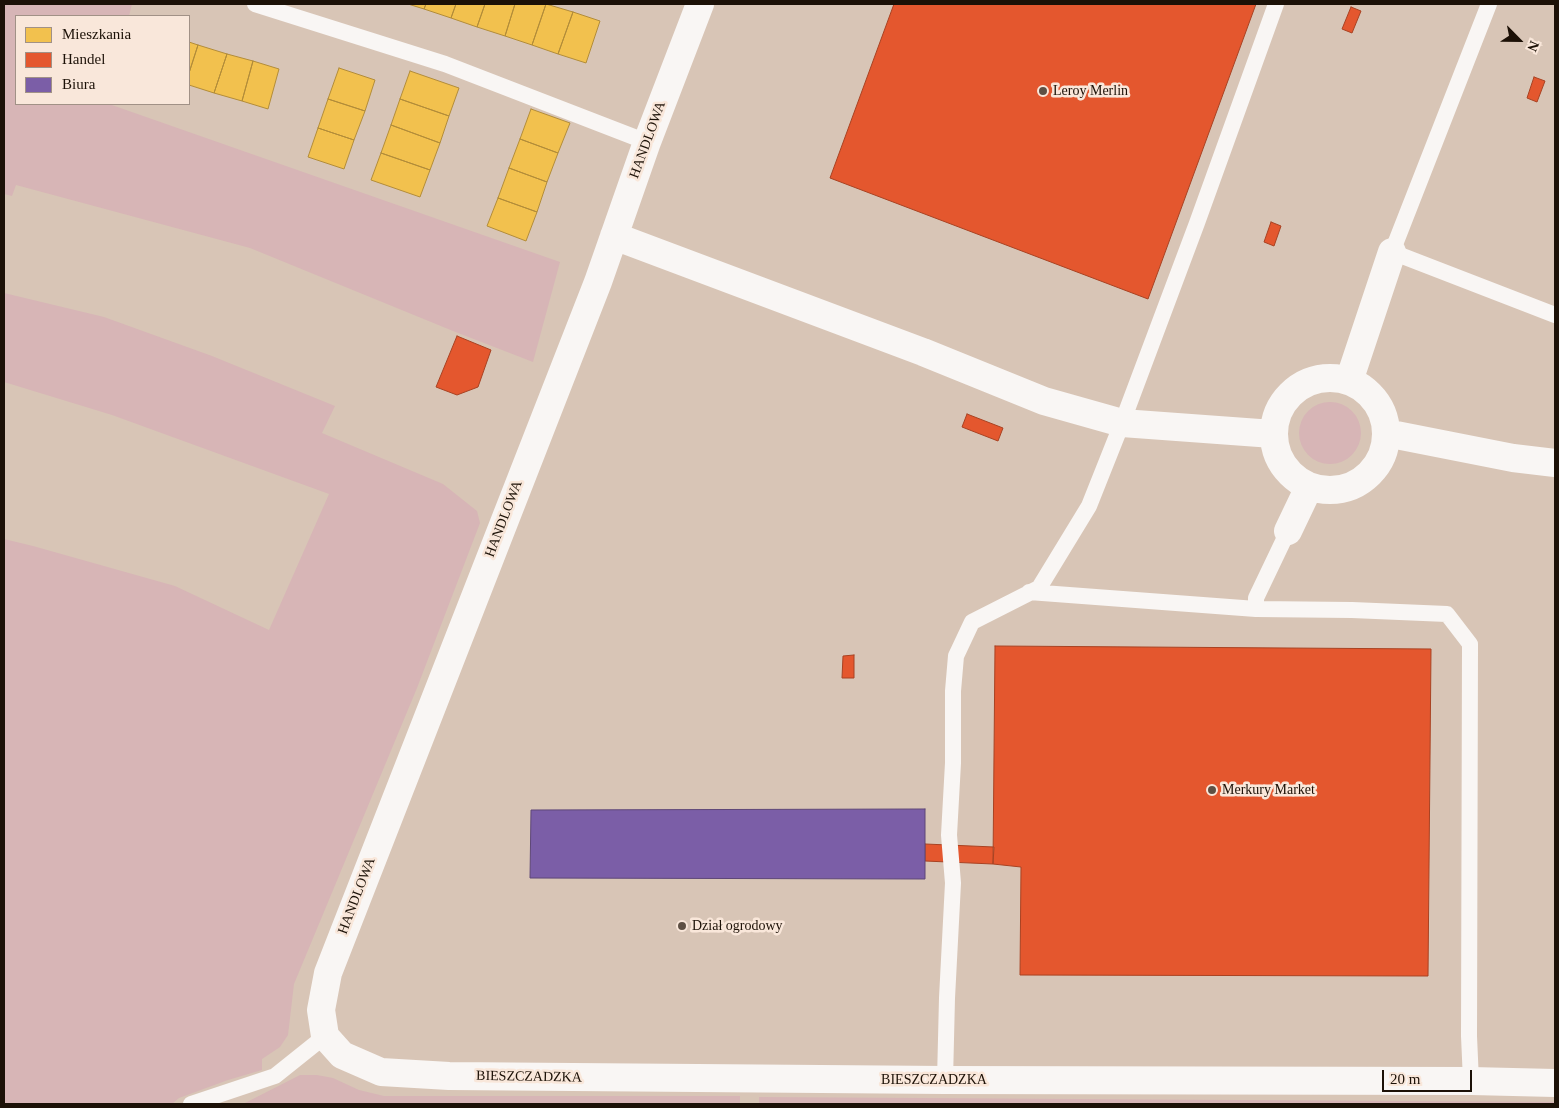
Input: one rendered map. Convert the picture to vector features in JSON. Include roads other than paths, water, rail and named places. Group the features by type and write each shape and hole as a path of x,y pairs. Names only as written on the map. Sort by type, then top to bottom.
{"street":[{"name":"HANDLOWA","path":"325,1036 321,1010 328,973 564,369 700,4"},
{"path":"614,236 922,352 1044,401 1122,423 1273,434"},
{"path":"1349,381 1392,252"},
{"path":"1322,378 1349,381 1369,393 1382,411 1386,433 1383,452 1375,468 1362,481 1345,489 1327,491 1309,487 1290,475 1277,456 1273,434 1279,408 1297,388 1322,378"},
{"path":"1386,433 1513,458 1555,463"},
{"path":"1288,531 1309,487"},
{"name":"BIESZCZADZKA","path":"325,1036 342,1055 381,1072 449,1076 1555,1082"}],"lane":[{"path":"255,4 445,64 647,142"},
{"path":"945,1080 946,998 953,883 949,835 953,763 953,691 956,656 972,622 1039,588 1089,506 1197,223 1276,4"},
{"path":"1489,4 1392,252 1555,315"},
{"path":"1256,608 1256,598 1288,531"},
{"path":"1029,592 1256,608 1447,614 1470,644 1469,1036 1471,1081"},
{"path":"191,1104 275,1076 325,1036"}],"place":[{"name":"Leroy Merlin","path":"1043,91"},
{"name":"Merkury Market","path":"1212,790"},
{"name":"Dział ogrodowy","path":"682,926"}]}
